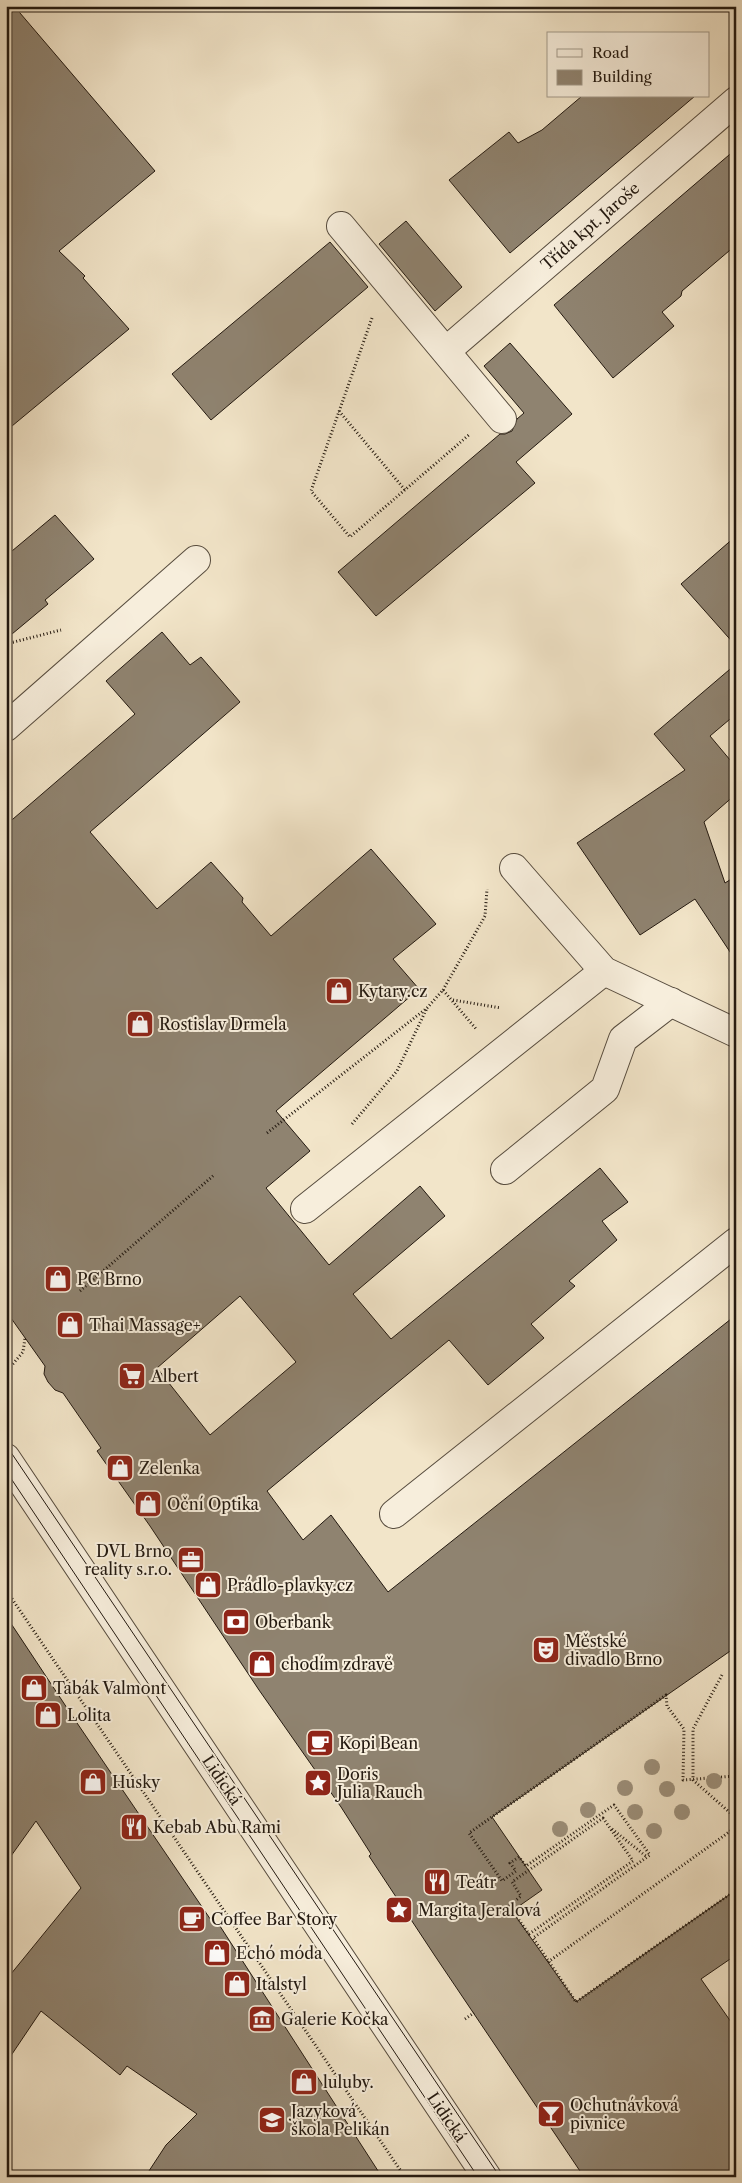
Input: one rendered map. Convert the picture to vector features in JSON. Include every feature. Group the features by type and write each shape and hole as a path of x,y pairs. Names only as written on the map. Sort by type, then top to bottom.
{"street":[{"name":"Třída kpt. Jaroše","path":"446,351 736,101"},
{"path":"341,226 499,416"},
{"path":"10,715 196,560"},
{"path":"514,868 604,971 736,1033"},
{"path":"305,1209 604,971"},
{"path":"505,1170 605,1089 623,1039 671,1002"},
{"path":"394,1514 736,1242"},
{"name":"Lidická","path":"6,1458 488,2177"}],"path":[{"path":"386,279 311,491 350,537 405,490 499,416"},
{"path":"339,411 405,490"},
{"path":"267,1133 427,1008 444,990 485,916 487,888"},
{"path":"444,990 498,1055"},
{"path":"352,1124 397,1071 427,1008"},
{"path":"80,1291 214,1175"},
{"path":"6,1372 23,1352 25,1338"},
{"path":"6,1590 405,2177"},
{"path":"722,1675 694,1729 693,1780 736,1818"},
{"path":"736,1776 683,1780 684,1729 667,1706 666,1696 469,1834 502,1881 516,1871 510,1863 519,1857 526,1866 614,1804 650,1855 532,1938 576,2002 736,1890"},
{"path":"608,1826 633,1861 529,1934 509,1906 521,1896 512,1882 603,1818 608,1826 647,1857"},
{"path":"548,1962 736,1827"},
{"path":"465,2019 474,2012"}],"building":[{"path":"6,6 14,6 155,171 59,251 85,276 83,278 129,329 6,431"},
{"path":"580,98 693,98 510,253 449,180 509,132 518,143 542,130"},
{"path":"736,149 736,245 682,291 681,296 662,312 674,326 613,378 554,305"},
{"path":"406,221 462,287 435,311 379,244"},
{"path":"330,242 368,287 211,420 172,374"},
{"path":"510,343 572,414 516,462 535,483 376,616 338,572 500,434 512,431 517,419 524,413 484,366"},
{"path":"55,515 94,559 45,600 48,604 6,639 6,556"},
{"path":"736,536 736,646 681,584"},
{"path":"162,632 190,665 201,657 240,702 90,832 157,909 211,862 243,898 242,902 271,936 371,849 436,924 393,959 419,989 276,1111 310,1151 266,1188 329,1265 420,1186 445,1216 353,1294 391,1339 600,1168 628,1202 602,1221 617,1240 569,1281 575,1286 531,1324 544,1338 488,1385 449,1340 267,1491 303,1540 331,1515 388,1592 736,1315 736,1647 492,1817 542,1890 512,1911 576,2002 736,1890 736,1955 701,1979 736,2029 736,2166 721,2177 584,2177 369,1856 371,1854 341,1807 97,1451 101,1448 63,1393 55,1390 48,1382 44,1374 45,1366 6,1311 6,825 135,714 106,681","holes":["240,1296 296,1362 210,1435 157,1368"]},
{"path":"736,664 736,714 710,736 736,767 736,794 704,822 725,883 736,876 736,961 695,899 640,935 577,843 685,770 654,734"},
{"path":"6,1616 215,1926 218,1923 382,2177 145,2177 166,2145 197,2114 127,2066 120,2075 41,2011 6,2063 6,1980 81,1888 36,1821 6,1863"}],"tram line":[{"path":"6,1445 500,2177"},
{"path":"6,1471 478,2177"}],"place":[{"name":"Kytary.cz","path":"339,991"},
{"name":"Rostislav Drmela","path":"140,1024"},
{"name":"PC Brno","path":"58,1279"},
{"name":"Thai Massage+","path":"70,1325"},
{"name":"Albert","path":"132,1376"},
{"name":"Zelenka","path":"120,1468"},
{"name":"Oční Optika","path":"148,1504"},
{"name":"DVL Brno reality s.r.o.","path":"191,1560"},
{"name":"Prádlo-plavky.cz","path":"208,1585"},
{"name":"Oberbank","path":"236,1622"},
{"name":"Městské divadlo Brno","path":"546,1650"},
{"name":"chodím zdravě","path":"262,1664"},
{"name":"Tabák Valmont","path":"34,1688"},
{"name":"Lolita","path":"48,1715"},
{"name":"Kopi Bean","path":"320,1743"},
{"name":"Husky","path":"93,1782"},
{"name":"Doris Julia Rauch","path":"318,1783"},
{"name":"Kebab Abu Rami","path":"134,1827"},
{"name":"Teátr","path":"437,1882"},
{"name":"Margita Jeralová","path":"399,1910"},
{"name":"Coffee Bar Story","path":"192,1919"},
{"name":"Echó móda","path":"217,1953"},
{"name":"Italstyl","path":"237,1984"},
{"name":"Galerie Kočka","path":"262,2019"},
{"name":"luluby.","path":"304,2082"},
{"name":"Ochutnávková pivnice","path":"551,2114"},
{"name":"Jazyková škola Pelikán","path":"272,2120"}]}
